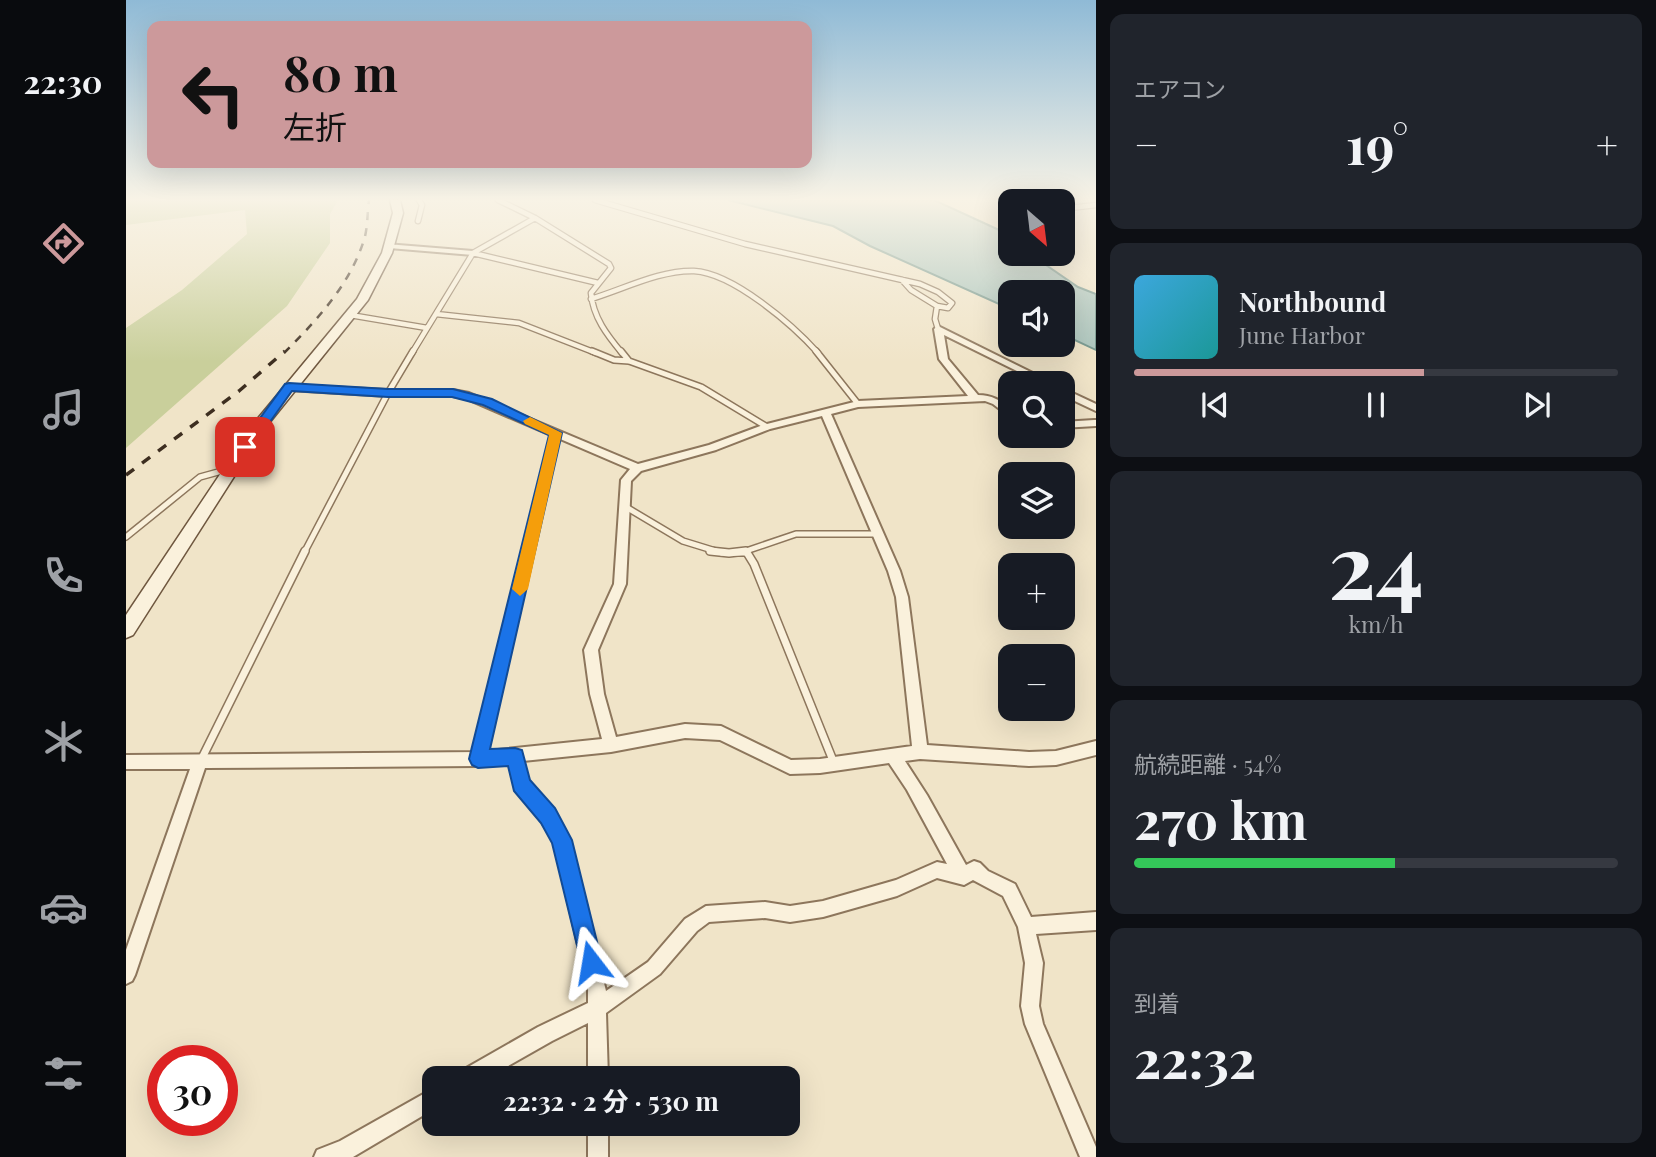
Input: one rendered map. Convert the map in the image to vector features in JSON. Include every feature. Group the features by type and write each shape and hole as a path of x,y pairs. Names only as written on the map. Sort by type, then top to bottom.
{"main road":[{"path":"126,631 231,469 289,387 362,300 385,254"}],"street":[{"path":"939,329 944,359 975,398"},
{"path":"939,329 1024,371"},
{"path":"289,387 388,393 453,393 469,396 637,468"},
{"path":"611,745 597,694 591,650 620,584 626,481 637,468 712,448 767,427 858,404 975,398 991,399 998,405"},
{"path":"1075,398 1096,408"},
{"path":"826,412 902,597 920,752"},
{"path":"1075,424 1094,423"},
{"path":"126,762 515,757 611,745 685,731 721,733 790,767 920,752 1029,759 1056,758 1096,748"},
{"path":"515,757 521,785 548,816 561,840 597,987 598,1066"},
{"path":"893,757 907,774 964,877"},
{"path":"126,975 200,763"},
{"path":"964,877 974,869 982,877 1010,890 1026,926 1034,963 1030,1006 1034,1024 1090,1157"},
{"path":"489,1066 598,1008 654,968 691,925 706,914 765,909 790,915 823,909 897,888 937,870 964,877"},
{"path":"1026,926 1096,921"},
{"path":"324,1157 345,1150 422,1105"},
{"path":"598,1136 598,1157"}],"lane":[{"path":"200,763 298,565 388,393 472,254"},
{"path":"477,254 598,283"},
{"path":"593,254 609,264 610,273 598,283 591,293 591,299 607,335 629,361"},
{"path":"789,254 902,280 938,292 951,303 948,308 937,306 911,290 902,280"},
{"path":"591,299 673,274 710,272 799,333 858,404"},
{"path":"937,306 935,319 939,329"},
{"path":"436,314 519,323 614,360 629,361 721,397 767,427"},
{"path":"350,315 427,328"},
{"path":"478,759 556,433"},
{"path":"126,537 200,477 231,469"},
{"path":"625,507 695,548 726,554 746,551 796,534 878,534"},
{"path":"746,551 754,564 834,763"}],"green space":[{"path":"224,254 322,254 287,306 126,448 126,328 182,290"}],"water":[{"path":"888,254 998,254 998,266 1047,266 1068,280 998,280 998,304"},
{"path":"1075,285 1096,294 1096,350 1075,340"}],"railway":[{"path":"284,353 340,289 359,254"},
{"path":"126,475 239,391 285,351"}],"slow traffic":[{"path":"520,589 556,433 530,421"}],"route":[{"path":"245,447 289,387 388,393 453,393 487,402 556,433 478,759 515,757 521,785 548,816 561,840 591,962"}]}
